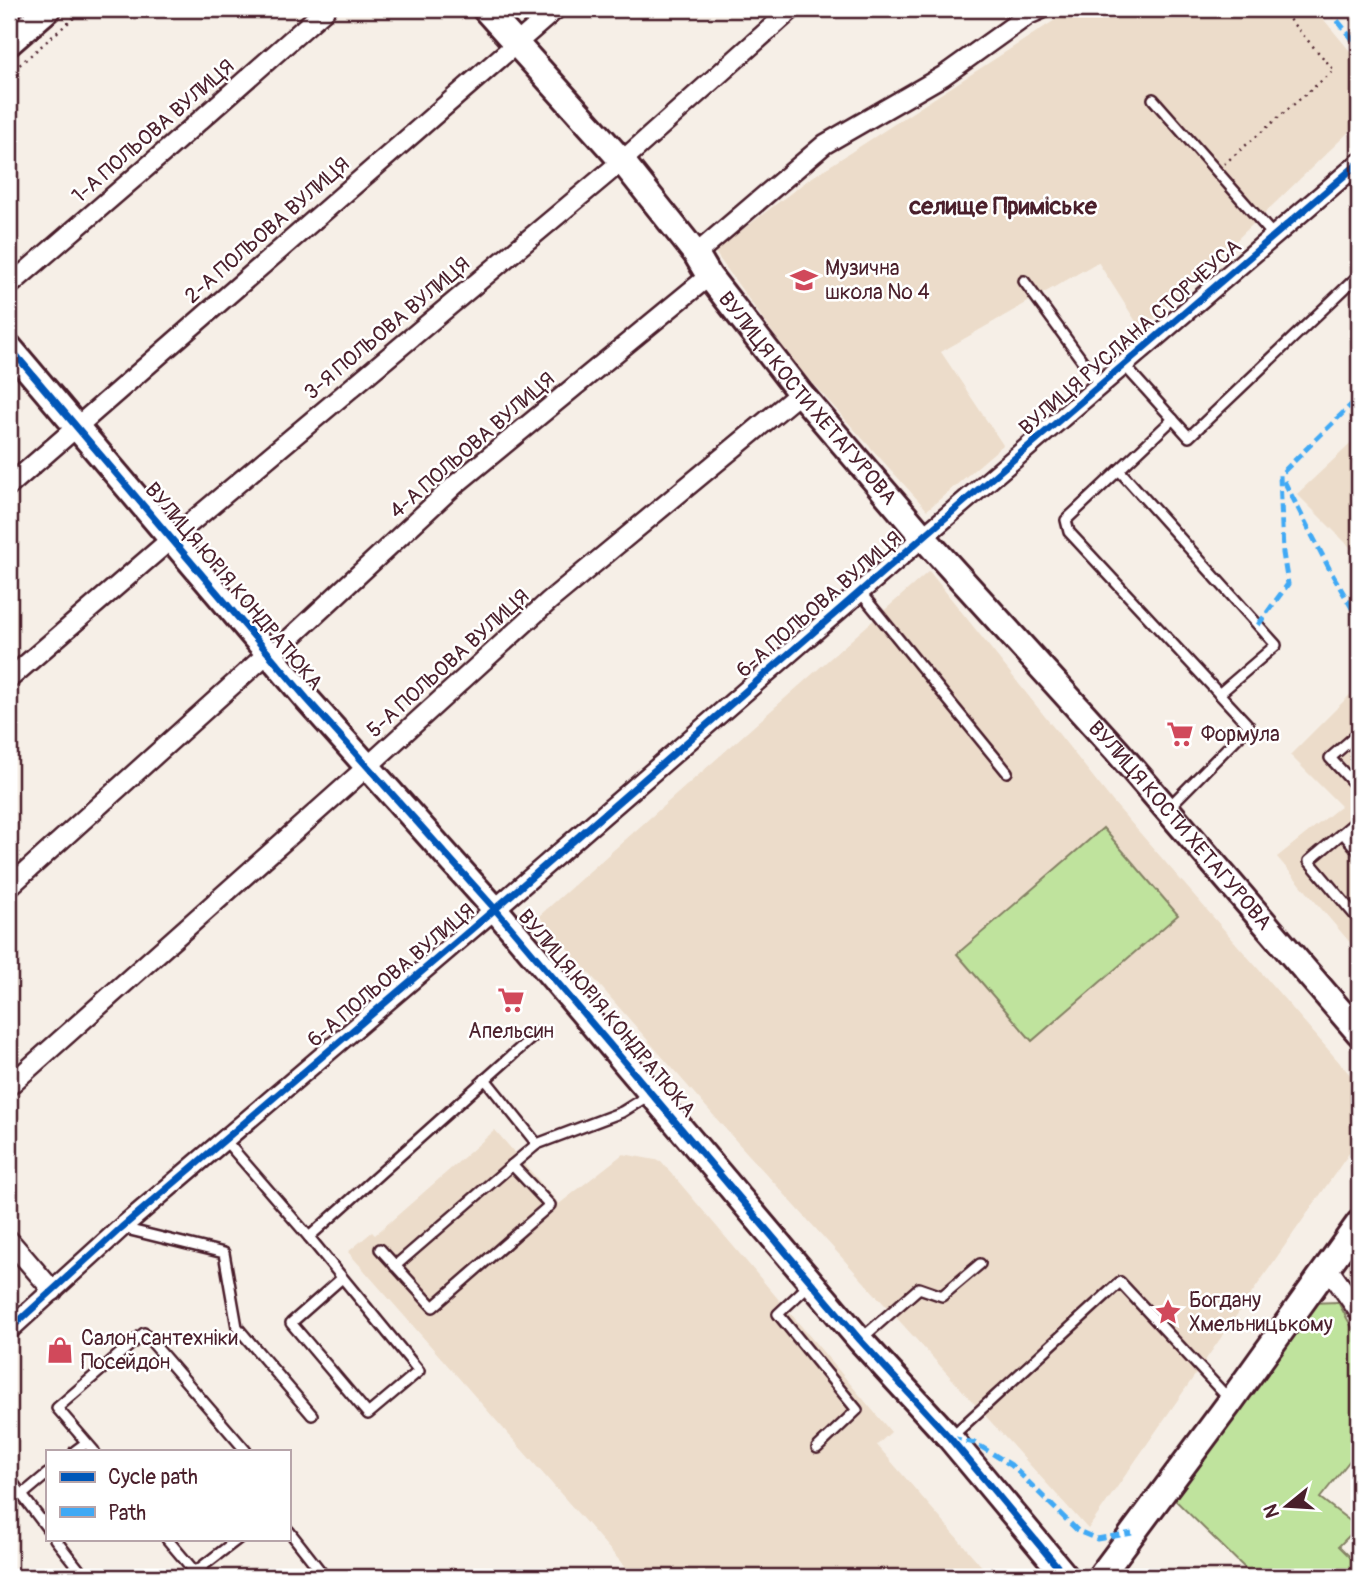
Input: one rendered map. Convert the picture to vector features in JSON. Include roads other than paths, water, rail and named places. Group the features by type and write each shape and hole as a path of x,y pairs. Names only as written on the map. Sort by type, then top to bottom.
{"street":[{"path":"9,43 48,9"},
{"name":"1-А ПОЛЬОВА ВУЛИЦЯ","path":"9,286 326,9"},
{"name":"ВУЛИЦЯ КОСТИ ХЕТАГУРОВА","path":"485,9 622,161 800,393 923,537 1167,809 1359,1033"},
{"name":"2-А ПОЛЬОВА ВУЛИЦЯ","path":"9,486 556,9"},
{"name":"3-Я ПОЛЬОВА ВУЛИЦЯ","path":"9,679 170,540 622,161 792,9"},
{"path":"696,254 825,144 943,76 1028,15 1042,9"},
{"name":"ВУЛИЦЯ РУСЛАНА СТОРЧЕУСА","path":"923,537 1359,163"},
{"name":"4-А ПОЛЬОВА ВУЛИЦЯ","path":"9,887 456,484 709,276"},
{"name":"ВУЛИЦЯ ЮРІЯ КОНДРАТЮКА","path":"9,347 170,540 367,767 495,909 860,1340 950,1438 1066,1577"},
{"name":"5-А ПОЛЬОВА ВУЛИЦЯ","path":"9,1086 549,601 800,393"},
{"name":"6-А ПОЛЬОВА ВУЛИЦЯ","path":"9,1330 121,1228 495,909 923,537"},
{"path":"1100,1577 1359,1223"},
{"path":"9,1240 53,1291"},
{"path":"1328,1268 1359,1312"}],"lane":[{"path":"1153,99 1275,236"},
{"path":"1124,365 1189,437 1359,275"},
{"path":"1024,281 1100,385"},
{"path":"1167,809 1249,726 1069,532 1066,520 1173,419"},
{"path":"1119,470 1276,645 1219,694"},
{"path":"860,591 1007,772"},
{"path":"1359,733 1330,758 1359,789"},
{"path":"1359,819 1309,861 1359,920"},
{"path":"1343,833 1359,852"},
{"path":"309,1237 537,1033"},
{"path":"485,1079 537,1144"},
{"path":"396,1266 537,1144 622,1112 653,1093"},
{"path":"224,1139 309,1237 419,1371 368,1413 291,1323 342,1278"},
{"path":"380,1249 433,1307 551,1205 512,1165"},
{"path":"121,1228 224,1253 237,1327 312,1415"},
{"path":"860,1340 919,1288 942,1296 980,1264"},
{"path":"811,1282 778,1314 858,1410 817,1448"},
{"path":"950,1438 1120,1282 1231,1401"},
{"path":"93,1450 57,1408 144,1333 245,1450"},
{"path":"76,1450 86,1443"},
{"path":"22,1495 46,1475"},
{"path":"9,1478 46,1527"},
{"path":"290,1532 325,1577"},
{"path":"56,1540 85,1577"},
{"path":"168,1540 195,1575 237,1540"}],"place":[{"name":"Музична школа № 4","path":"804,280"},
{"name":"Формула","path":"1180,734"},
{"name":"Апельсин","path":"511,1000"},
{"name":"Богдану Хмельницькому","path":"1168,1312"},
{"name":"Салон сантехніки Посейдон","path":"60,1350"}],"district":[{"name":"селище Приміське","path":"1003,206"}]}
